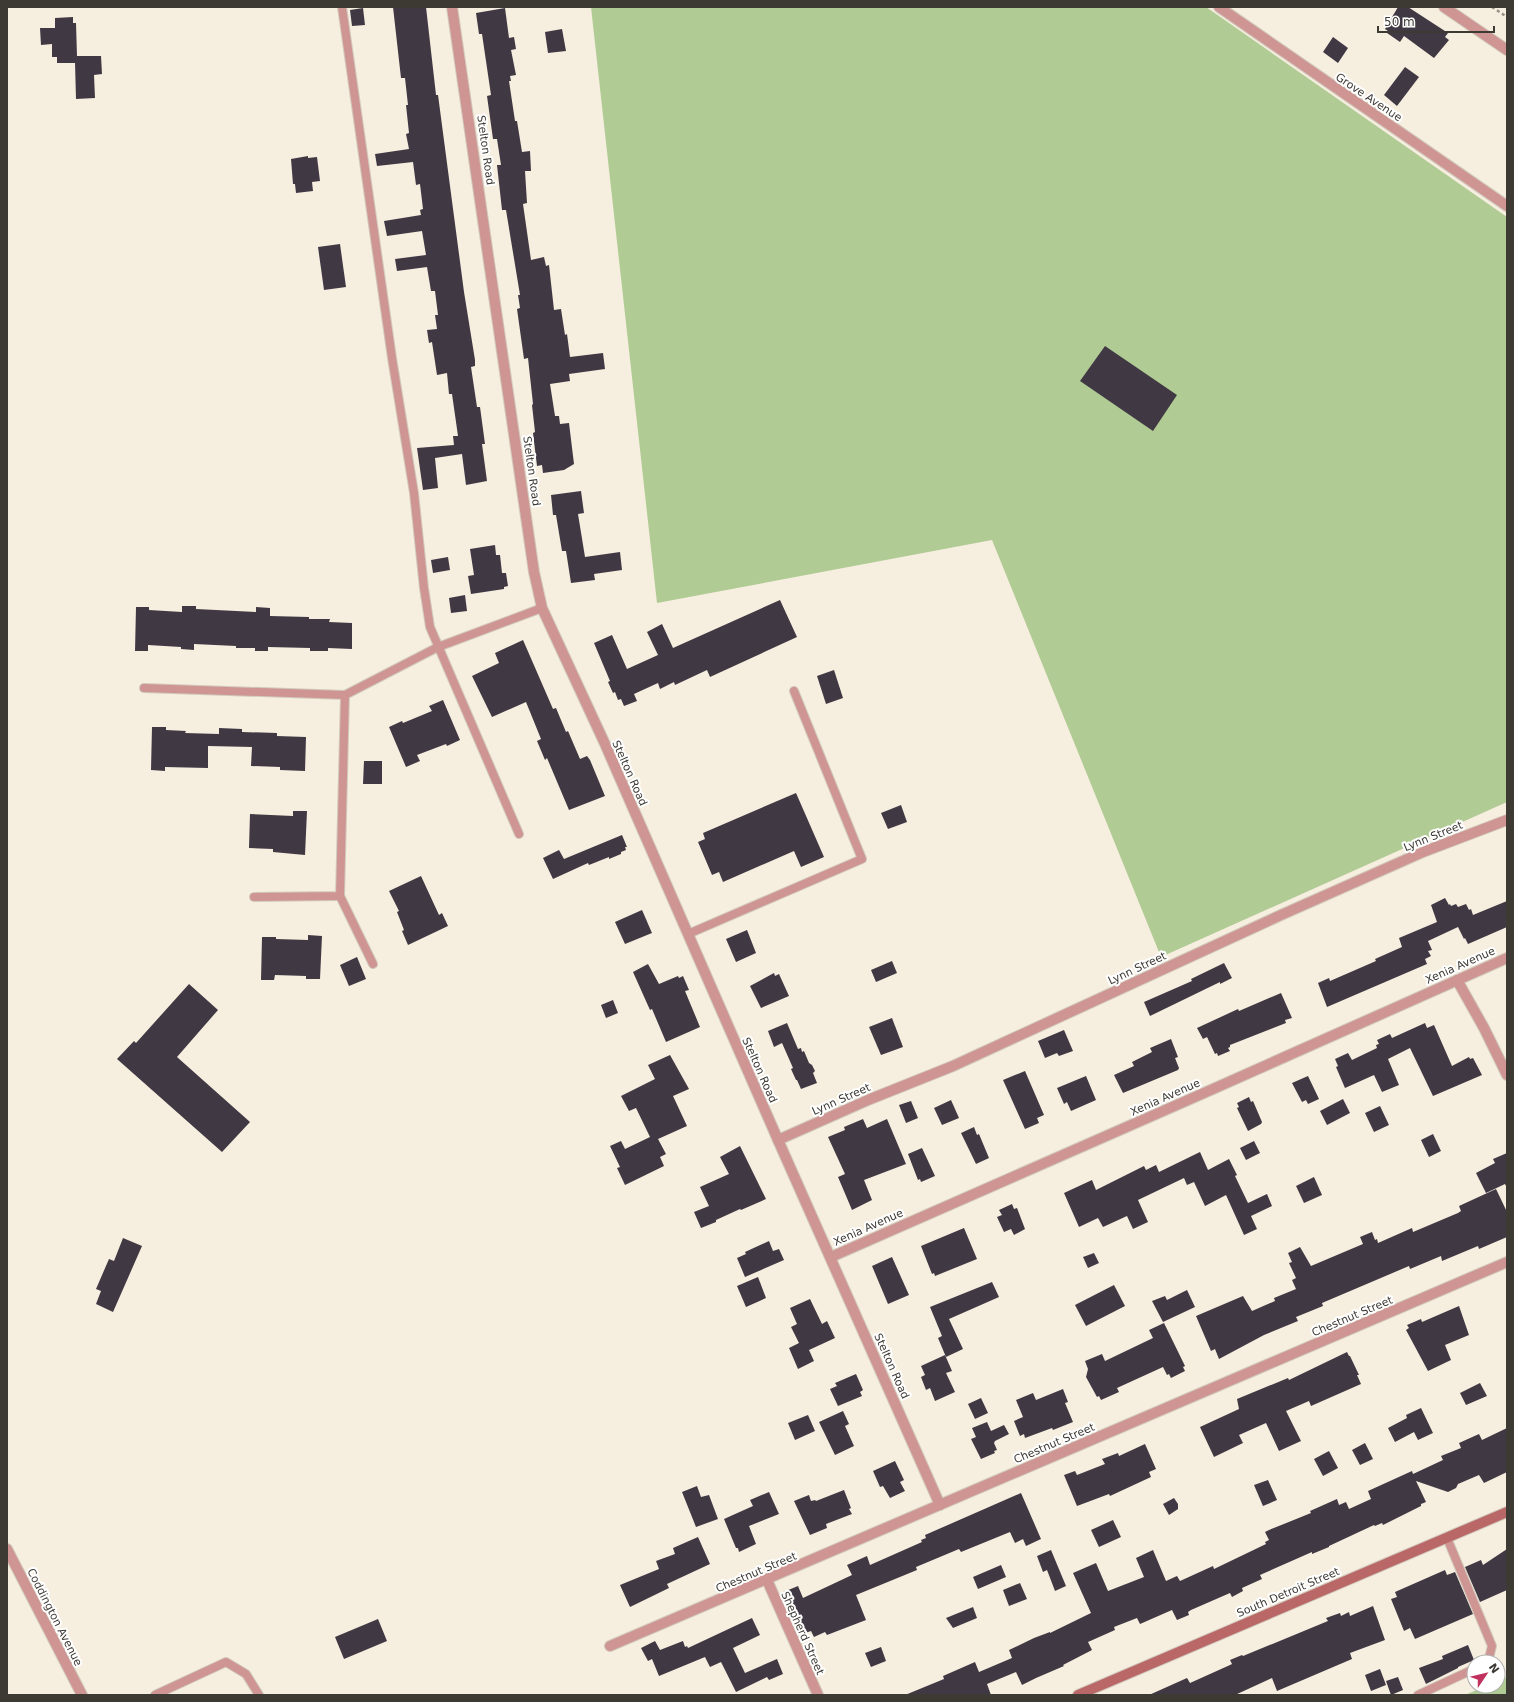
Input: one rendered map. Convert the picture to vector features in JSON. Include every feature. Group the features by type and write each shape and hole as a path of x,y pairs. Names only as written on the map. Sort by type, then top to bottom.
{"main road":[{"name":"South Detroit Street","path":"1078,1695 1097,1691 1507,1512"}],"street":[{"name":"Stelton Road","path":"452,7 533,564 542,608 604,744 940,1505"},
{"name":"Grove Avenue","path":"1219,7 1507,206"},
{"path":"1444,7 1507,50"},
{"name":"Lynn Street","path":"778,1140 868,1100 953,1066 1409,858 1507,820"},
{"name":"Xenia Avenue","path":"831,1257 1248,1074 1507,958"},
{"path":"1457,980 1484,1028 1507,1075"},
{"name":"Chestnut Street","path":"610,1646 1507,1262"},
{"name":"Coddington Avenue","path":"7,1549 82,1695"},
{"name":"Shepherd Street","path":"767,1580 818,1695"}],"lane":[{"path":"342,7 392,358 414,493 424,588 430,628 519,834"},
{"path":"144,688 345,695 438,647 542,608"},
{"path":"688,934 862,859 794,691"},
{"path":"345,695 340,896 373,964"},
{"path":"254,897 340,896"},
{"path":"1447,1538 1492,1646 1490,1654"},
{"path":"155,1695 226,1662 246,1674 259,1695"},
{"path":"1418,1695 1466,1674"}],"path":[{"path":"1492,7 1507,17"}],"green space":[{"path":"591,7 1206,7 1507,217 1507,802 1161,957 992,540 657,603"},
{"path":"1506,1677 1507,1695 1465,1695 1506,1694"}],"building":[{"path":"393,7 426,7 436,95 438,95 464,292 475,360 475,366 471,367 477,407 480,407 485,444 482,444 487,481 466,485 462,454 435,458 438,488 423,490 417,448 454,445 453,436 458,436 452,394 449,394 447,373 437,375 432,342 429,343 427,330 437,329 435,315 438,315 435,291 431,291 427,267 397,271 395,259 426,255 422,231 387,236 384,221 421,215 420,210 423,209 420,184 416,185 413,162 377,166 375,154 409,149 406,134 409,133 405,78 401,78"},
{"path":"1398,7 1408,7 1448,33 1445,37 1449,40 1434,58 1404,36 1400,42 1387,33 1388,31 1385,29"},
{"path":"363,8 365,25 352,26 350,10"},
{"path":"505,8 509,38 514,37 516,49 511,50 516,75 510,76 511,81 509,81 515,121 517,121 522,152 530,151 531,171 525,171 527,203 523,204 531,260 544,257 546,266 549,265 554,310 561,309 565,335 567,334 570,357 603,353 605,369 569,374 570,381 550,384 555,416 559,416 560,424 569,423 574,464 564,470 543,473 542,465 537,466 533,433 535,432 528,358 524,359 517,309 520,308 518,295 520,295 506,210 502,210 497,165 501,165 497,139 493,139 487,96 491,95 482,34 479,34 476,13"},
{"path":"73,17 73,23 76,23 77,56 101,56 102,74 94,75 95,98 76,99 75,63 57,63 57,57 52,57 52,44 41,45 40,28 55,28 55,18"},
{"path":"562,29 566,51 548,53 545,32"},
{"path":"1333,37 1348,48 1338,63 1323,52"},
{"path":"1405,67 1419,77 1397,106 1384,95"},
{"path":"308,156 308,158 317,157 320,181 312,182 313,191 296,193 295,184 293,184 291,159"},
{"path":"340,244 346,287 324,290 318,247"},
{"path":"1105,346 1177,395 1153,431 1080,381"},
{"path":"581,491 584,513 578,514 585,557 620,552 622,570 594,574 595,580 571,583 566,551 562,551 556,515 553,515 551,495"},
{"path":"495,545 496,555 500,555 502,573 506,573 508,586 504,587 504,589 471,594 468,576 474,575 470,549"},
{"path":"448,557 450,570 433,573 431,560"},
{"path":"465,595 467,611 451,613 449,598"},
{"path":"780,600 797,637 710,677 707,670 675,685 674,682 660,689 658,683 634,694 637,701 624,706 621,699 618,700 615,692 613,693 608,682 610,681 594,643 612,635 627,669 658,655 647,632 662,624 673,648"},
{"path":"182,606 196,606 196,609 256,612 256,607 270,608 270,616 309,617 309,619 330,619 329,622 352,623 352,649 328,648 328,651 310,651 310,648 268,647 268,651 255,651 255,648 236,648 236,646 194,644 194,650 181,649 181,647 148,645 148,651 135,651 136,607 149,607 149,610 182,612"},
{"path":"523,640 553,709 556,708 580,759 587,756 590,760 605,796 569,810 547,758 545,760 537,741 541,739 526,702 492,717 472,676 499,663 495,653"},
{"path":"834,670 843,698 826,704 817,676"},
{"path":"443,700 460,740 447,746 446,744 417,755 420,761 406,767 389,727 432,711 429,706"},
{"path":"152,727 166,727 166,730 186,731 185,733 219,734 219,728 242,729 242,732 277,733 277,736 306,737 305,771 280,770 280,767 251,766 252,747 208,746 208,768 165,767 165,771 151,770"},
{"path":"364,761 382,761 382,784 363,784"},
{"path":"796,793 824,857 801,867 794,851 723,882 719,872 712,875 698,842 705,839 703,833"},
{"path":"901,805 907,822 888,829 881,813"},
{"path":"293,811 307,811 305,855 273,852 273,849 249,848 250,814 293,816"},
{"path":"622,835 627,847 625,847 626,850 621,852 621,854 589,865 588,863 553,879 543,858 559,850 564,859"},
{"path":"421,876 439,915 442,913 448,926 408,945 402,931 404,930 397,912 399,911 389,891"},
{"path":"1445,898 1451,906 1456,904 1458,907 1466,904 1469,910 1471,909 1473,915 1507,901 1507,927 1468,944 1458,927 1428,941 1432,950 1428,951 1431,956 1425,959 1427,964 1327,1007 1318,983 1329,978 1330,981 1376,961 1375,959 1402,947 1399,938 1437,922 1431,905"},
{"path":"642,910 652,933 625,944 615,922"},
{"path":"747,930 756,953 736,962 726,939"},
{"path":"308,935 322,936 320,979 306,979 306,976 275,975 274,980 261,980 262,937 308,940"},
{"path":"357,957 366,979 349,986 340,965"},
{"path":"892,961 897,973 876,982 871,970"},
{"path":"1224,963 1232,978 1220,984 1220,982 1150,1016 1144,1002 1192,981 1191,979"},
{"path":"648,964 659,984 678,976 679,978 683,976 689,990 685,991 700,1027 666,1042 652,1009 650,1010 633,972"},
{"path":"774,973 775,976 779,974 789,996 761,1008 750,986"},
{"path":"189,984 218,1010 177,1057 250,1122 222,1152 117,1059 134,1041 136,1043"},
{"path":"1281,993 1292,1018 1285,1020 1286,1023 1230,1045 1228,1048 1230,1051 1218,1056 1217,1053 1215,1054 1207,1037 1203,1039 1197,1028 1238,1009 1239,1011"},
{"path":"613,1000 618,1013 606,1018 601,1005"},
{"path":"892,1018 903,1047 881,1055 869,1027"},
{"path":"787,1023 798,1049 801,1048 802,1052 804,1051 809,1063 815,1071 813,1073 817,1083 801,1089 791,1069 793,1068 782,1043 774,1047 768,1031"},
{"path":"1425,1023 1427,1028 1434,1025 1452,1066 1469,1057 1470,1059 1473,1058 1482,1075 1433,1096 1410,1048 1388,1059 1399,1085 1382,1092 1374,1075 1345,1088 1336,1067 1338,1066 1335,1059 1348,1053 1352,1060 1377,1048 1376,1045 1379,1044 1377,1040 1390,1034 1392,1038"},
{"path":"1064,1030 1073,1051 1059,1056 1057,1053 1045,1058 1038,1041"},
{"path":"1171,1039 1178,1057 1175,1058 1179,1068 1178,1070 1123,1093 1114,1075 1134,1066 1132,1062 1152,1052 1150,1048"},
{"path":"670,1055 689,1089 673,1096 687,1126 658,1139 666,1154 660,1157 664,1166 625,1185 617,1168 620,1167 610,1146 621,1141 625,1149 650,1137 636,1108 629,1111 621,1096 655,1079 648,1065"},
{"path":"1025,1071 1044,1115 1037,1118 1039,1123 1025,1129 1003,1080"},
{"path":"1086,1076 1096,1100 1071,1111 1067,1102 1064,1104 1057,1088"},
{"path":"1308,1076 1319,1099 1308,1104 1306,1100 1302,1102 1292,1083"},
{"path":"1249,1097 1251,1102 1253,1101 1262,1122 1248,1131 1237,1108 1239,1107 1237,1103"},
{"path":"1343,1099 1350,1113 1327,1125 1320,1111"},
{"path":"951,1100 959,1118 942,1125 934,1108"},
{"path":"911,1101 918,1118 906,1123 899,1105"},
{"path":"1380,1106 1389,1125 1374,1132 1365,1113"},
{"path":"863,1119 867,1128 887,1119 906,1164 864,1180 872,1200 852,1210 838,1177 845,1174 828,1137 845,1130 844,1127"},
{"path":"974,1127 977,1135 979,1134 989,1158 976,1164 961,1133"},
{"path":"1433,1134 1441,1151 1429,1157 1421,1140"},
{"path":"1254,1141 1260,1153 1246,1160 1240,1148"},
{"path":"740,1146 766,1199 741,1210 740,1209 701,1228 694,1212 709,1206 700,1187 729,1174 720,1157"},
{"path":"922,1148 935,1176 921,1182 920,1179 918,1180 908,1154"},
{"path":"1200,1152 1208,1170 1229,1159 1237,1175 1235,1176 1248,1203 1267,1194 1272,1206 1251,1216 1257,1229 1244,1235 1226,1195 1205,1206 1194,1182 1187,1185 1184,1178 1138,1200 1148,1222 1133,1229 1127,1216 1103,1227 1098,1218 1079,1227 1064,1193 1092,1180 1096,1190 1144,1166 1146,1170 1156,1165 1159,1172"},
{"path":"1507,1153 1507,1188 1505,1184 1486,1193 1476,1173 1495,1163 1493,1159"},
{"path":"1314,1177 1322,1195 1304,1203 1296,1186"},
{"path":"1496,1189 1507,1212 1507,1237 1479,1249 1478,1246 1442,1261 1441,1256 1410,1269 1409,1266 1322,1303 1323,1306 1296,1317 1298,1321 1264,1335 1219,1359 1215,1349 1211,1351 1196,1316 1243,1296 1252,1311 1275,1301 1274,1298 1296,1289 1292,1280 1296,1278 1289,1263 1292,1262 1288,1253 1300,1247 1311,1266 1363,1244 1360,1237 1372,1232 1378,1243 1412,1228 1413,1232 1458,1213 1461,1211 1459,1206"},
{"path":"1012,1204 1014,1209 1017,1208 1025,1229 1014,1235 1011,1229 1004,1232 997,1217 1002,1215 999,1210"},
{"path":"964,1228 977,1259 935,1276 934,1273 932,1274 921,1246"},
{"path":"123,1238 142,1246 113,1312 96,1304 101,1291 96,1289 109,1259 114,1261"},
{"path":"769,1241 773,1251 779,1249 784,1260 745,1277 737,1258 746,1254 745,1252"},
{"path":"1094,1253 1099,1263 1088,1268 1083,1257"},
{"path":"892,1257 909,1295 888,1304 872,1266"},
{"path":"758,1277 766,1298 746,1307 737,1286"},
{"path":"992,1282 999,1297 949,1319 963,1349 946,1357 938,1338 942,1336 930,1307"},
{"path":"1114,1285 1125,1306 1086,1326 1075,1305"},
{"path":"1187,1290 1195,1307 1163,1322 1152,1301 1165,1296 1167,1300"},
{"path":"810,1299 822,1324 827,1321 835,1338 809,1350 814,1361 798,1369 789,1348 799,1343 791,1327 797,1324 790,1308"},
{"path":"1459,1306 1469,1335 1445,1345 1451,1360 1428,1371 1406,1330 1409,1328 1407,1325 1421,1319 1422,1322"},
{"path":"1164,1323 1185,1366 1183,1367 1185,1371 1171,1378 1169,1374 1167,1375 1163,1367 1117,1388 1119,1392 1101,1400 1099,1396 1097,1397 1086,1377 1088,1369 1085,1361 1102,1354 1105,1361 1153,1338 1149,1330"},
{"path":"1347,1352 1359,1375 1357,1375 1361,1384 1311,1406 1309,1401 1286,1411 1301,1441 1279,1451 1266,1423 1239,1435 1243,1443 1214,1457 1200,1427 1239,1409 1237,1399 1288,1378 1289,1380"},
{"path":"945,1355 952,1371 946,1373 955,1392 935,1401 930,1388 926,1390 921,1377 925,1375 921,1366"},
{"path":"856,1374 863,1390 860,1392 862,1396 838,1406 830,1389 837,1386 835,1383"},
{"path":"1480,1383 1487,1396 1466,1405 1460,1393"},
{"path":"1063,1389 1068,1402 1065,1403 1073,1422 1053,1430 1052,1428 1025,1438 1024,1434 1020,1436 1014,1421 1023,1417 1016,1400 1033,1393 1036,1400"},
{"path":"981,1398 988,1413 975,1419 968,1404"},
{"path":"1421,1408 1433,1433 1418,1440 1414,1432 1395,1442 1388,1428 1407,1418 1406,1415"},
{"path":"843,1411 849,1424 845,1426 854,1446 835,1455 819,1422"},
{"path":"808,1415 815,1431 795,1440 788,1423"},
{"path":"987,1422 991,1431 1004,1425 1009,1434 995,1441 994,1443 997,1450 994,1451 995,1453 981,1459 971,1439 976,1437 972,1428"},
{"path":"1507,1428 1507,1472 1484,1483 1479,1475 1458,1484 1456,1488 1448,1492 1416,1481 1426,1502 1421,1504 1421,1506 1383,1525 1382,1523 1375,1526 1374,1525 1329,1547 1312,1554 1312,1552 1260,1575 1262,1579 1242,1588 1243,1591 1232,1597 1230,1593 1191,1610 1188,1612 1189,1615 1177,1620 1172,1610 1140,1624 1137,1618 1114,1627 1115,1630 1088,1642 1092,1650 1063,1665 1064,1666 1022,1685 1016,1672 987,1684 991,1695 905,1695 944,1679 943,1676 975,1662 979,1672 1012,1658 1009,1650 1034,1638 1050,1633 1091,1613 1073,1573 1096,1563 1108,1591 1144,1577 1136,1558 1153,1550 1166,1581 1177,1576 1180,1581 1213,1566 1214,1569 1266,1544 1265,1542 1269,1540 1265,1532 1269,1530 1311,1513 1310,1511 1337,1499 1339,1505 1346,1502 1349,1509 1371,1499 1368,1491 1412,1471 1413,1474 1443,1460 1441,1456 1461,1448 1459,1443 1479,1434 1482,1440"},
{"path":"1365,1443 1373,1459 1360,1465 1352,1450"},
{"path":"1145,1444 1156,1469 1149,1472 1151,1477 1110,1496 1109,1494 1077,1506 1064,1475 1075,1471 1077,1475 1105,1464 1102,1459 1118,1453 1119,1456"},
{"path":"1329,1451 1338,1468 1323,1476 1314,1459"},
{"path":"895,1461 904,1480 900,1482 905,1491 890,1498 883,1486 880,1487 873,1471"},
{"path":"1268,1480 1277,1500 1263,1506 1254,1485"},
{"path":"697,1486 701,1497 709,1495 718,1519 696,1527 682,1492"},
{"path":"844,1490 851,1508 849,1509 852,1514 826,1524 827,1528 810,1535 794,1501 809,1495 811,1501 816,1501"},
{"path":"769,1492 779,1514 749,1526 756,1544 739,1552 724,1519 753,1506 750,1500"},
{"path":"1021,1493 1041,1539 1026,1546 1023,1539 1015,1543 1010,1532 961,1552 959,1549 916,1567 917,1570 856,1595 866,1620 827,1635 825,1632 814,1637 811,1631 800,1635 781,1593 798,1586 803,1598 852,1575 847,1565 867,1556 870,1565 922,1542 921,1540 926,1538 925,1535"},
{"path":"1174,1498 1178,1504 1178,1509 1169,1515 1163,1504"},
{"path":"1113,1520 1121,1537 1099,1547 1091,1530"},
{"path":"698,1537 710,1564 667,1584 669,1588 630,1607 620,1585 659,1569 656,1561 675,1554 673,1548"},
{"path":"1507,1549 1507,1590 1480,1602 1465,1567 1481,1560 1483,1565"},
{"path":"1051,1550 1066,1586 1055,1591 1047,1570 1043,1572 1037,1556"},
{"path":"1001,1565 1006,1577 978,1589 973,1577"},
{"path":"1445,1570 1447,1575 1455,1572 1473,1614 1415,1639 1410,1628 1404,1631 1391,1599 1397,1597 1395,1592"},
{"path":"1020,1583 1027,1599 1009,1606 1003,1590"},
{"path":"1373,1606 1385,1640 1350,1653 1352,1659 1277,1691 1272,1678 1235,1695 1149,1695 1187,1678 1190,1683 1232,1664 1230,1660 1328,1621 1326,1618 1340,1613 1341,1616 1349,1612 1350,1616"},
{"path":"973,1607 977,1618 953,1628 946,1618"},
{"path":"752,1618 760,1635 733,1648 745,1673 777,1659 783,1674 769,1680 767,1677 736,1692 721,1662 710,1667 705,1657 659,1676 652,1659 648,1661 641,1648 655,1641 660,1650 683,1641 685,1647 687,1646 688,1648"},
{"path":"378,1619 387,1641 344,1659 335,1637"},
{"path":"1468,1645 1472,1654 1466,1654 1466,1664 1426,1684 1419,1668 1443,1659 1442,1656"},
{"path":"881,1647 886,1661 871,1667 865,1653"},
{"path":"1380,1669 1386,1685 1371,1691 1365,1675"},
{"path":"1398,1677 1403,1690 1391,1695 1386,1681"}]}
